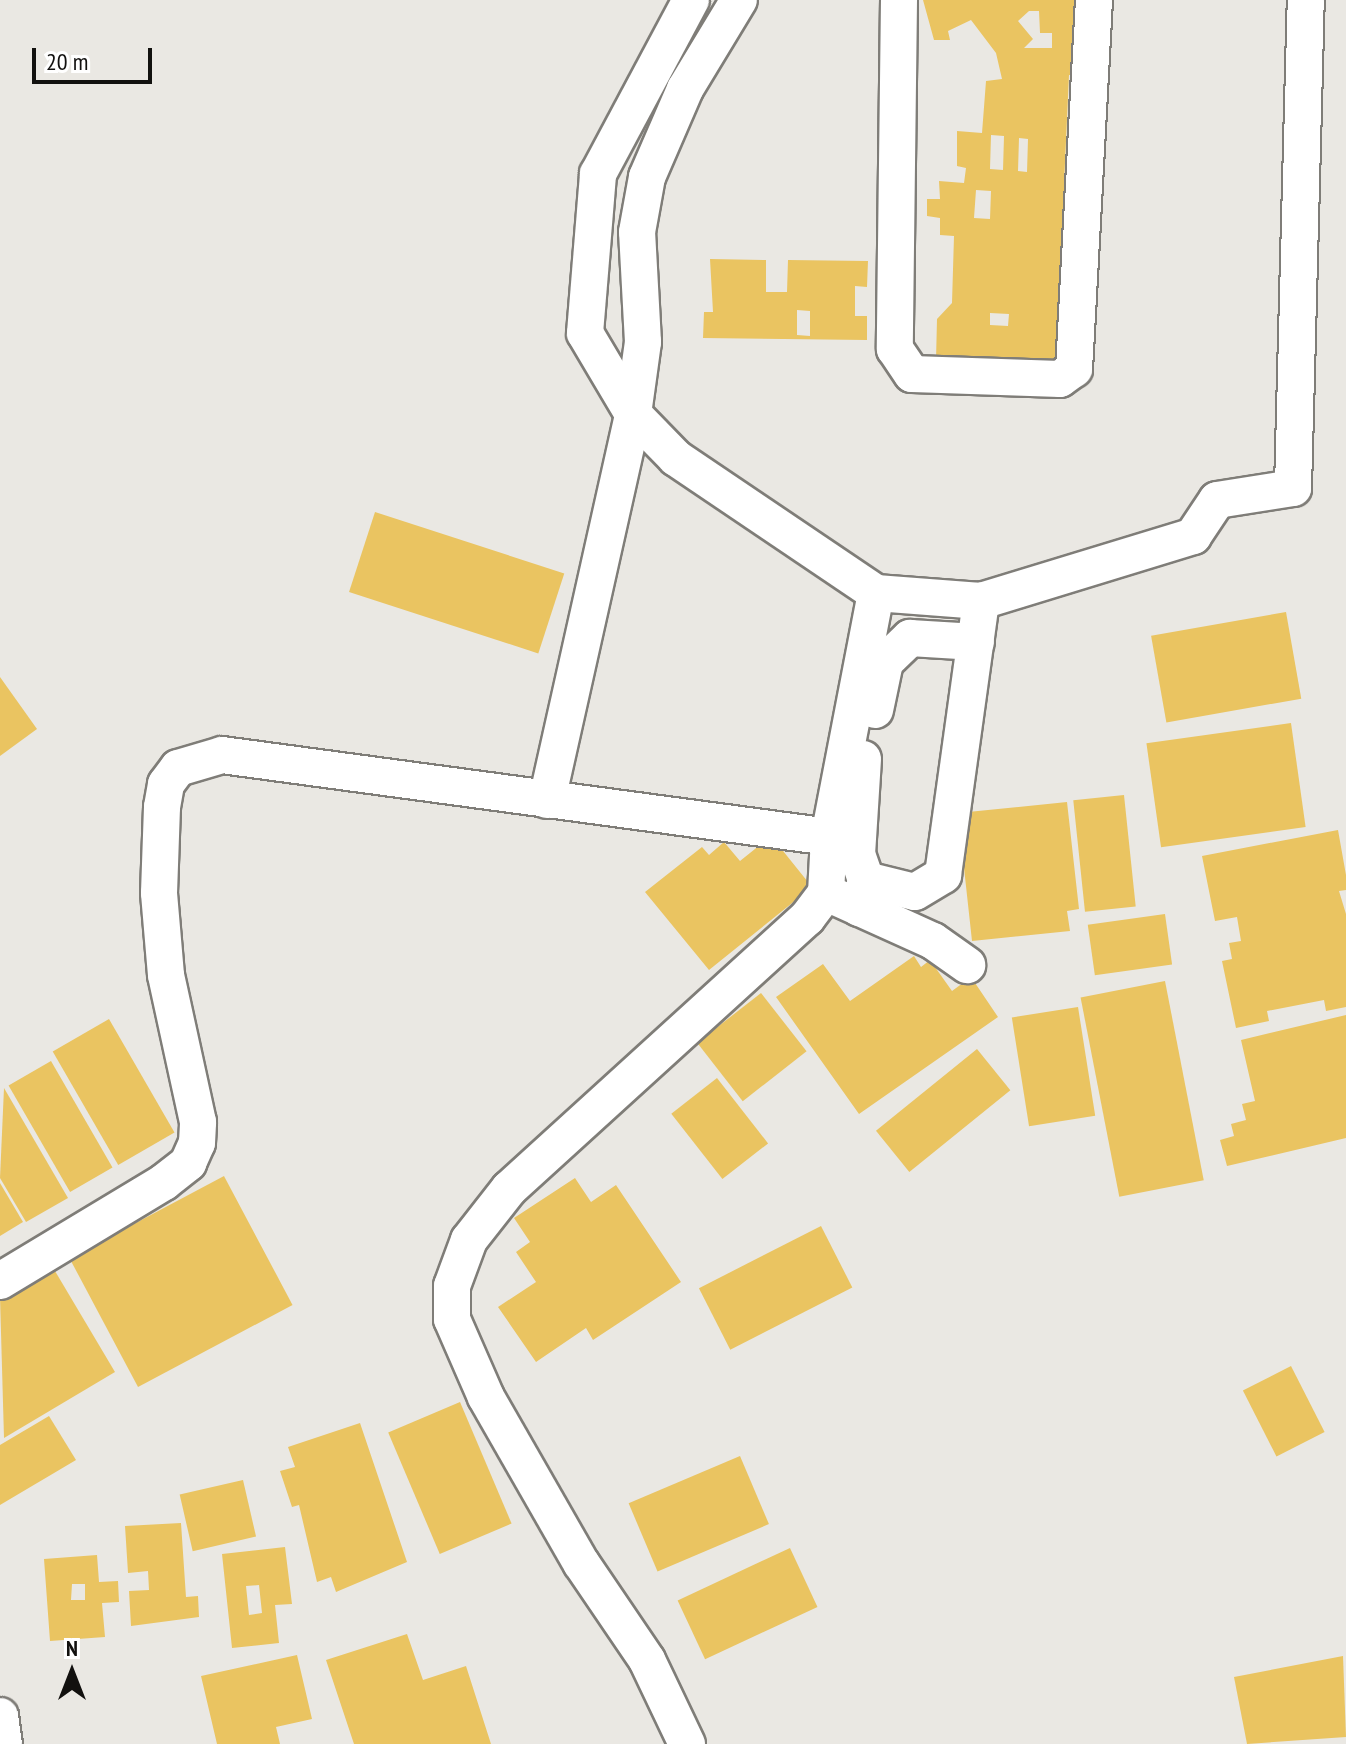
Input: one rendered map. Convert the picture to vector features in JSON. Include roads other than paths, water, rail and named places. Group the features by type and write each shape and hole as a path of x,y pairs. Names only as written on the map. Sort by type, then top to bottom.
{"street":[{"path":"691,0 598,174 585,333 633,414 676,458 876,593 981,601 1193,536 1217,500 1293,488 1306,0"},
{"path":"547,800 633,414 643,342 637,232 647,177 685,89 739,0"},
{"path":"899,0 895,349 912,374 1060,379 1074,369 1094,0"},
{"path":"687,1744 647,1660 581,1563 486,1397 452,1319 452,1286 469,1240 509,1189 807,918 826,893 829,837 876,593"},
{"path":"826,893 915,892 943,875 981,601"},
{"path":"967,965 863,894 857,854 864,741 885,662 910,638 976,642"},
{"path":"0,1281 164,1182 188,1163 197,1143 198,1122 166,975 159,893 162,807 166,784 178,768 222,755 829,837"},
{"path":"0,1716 4,1744"}]}
